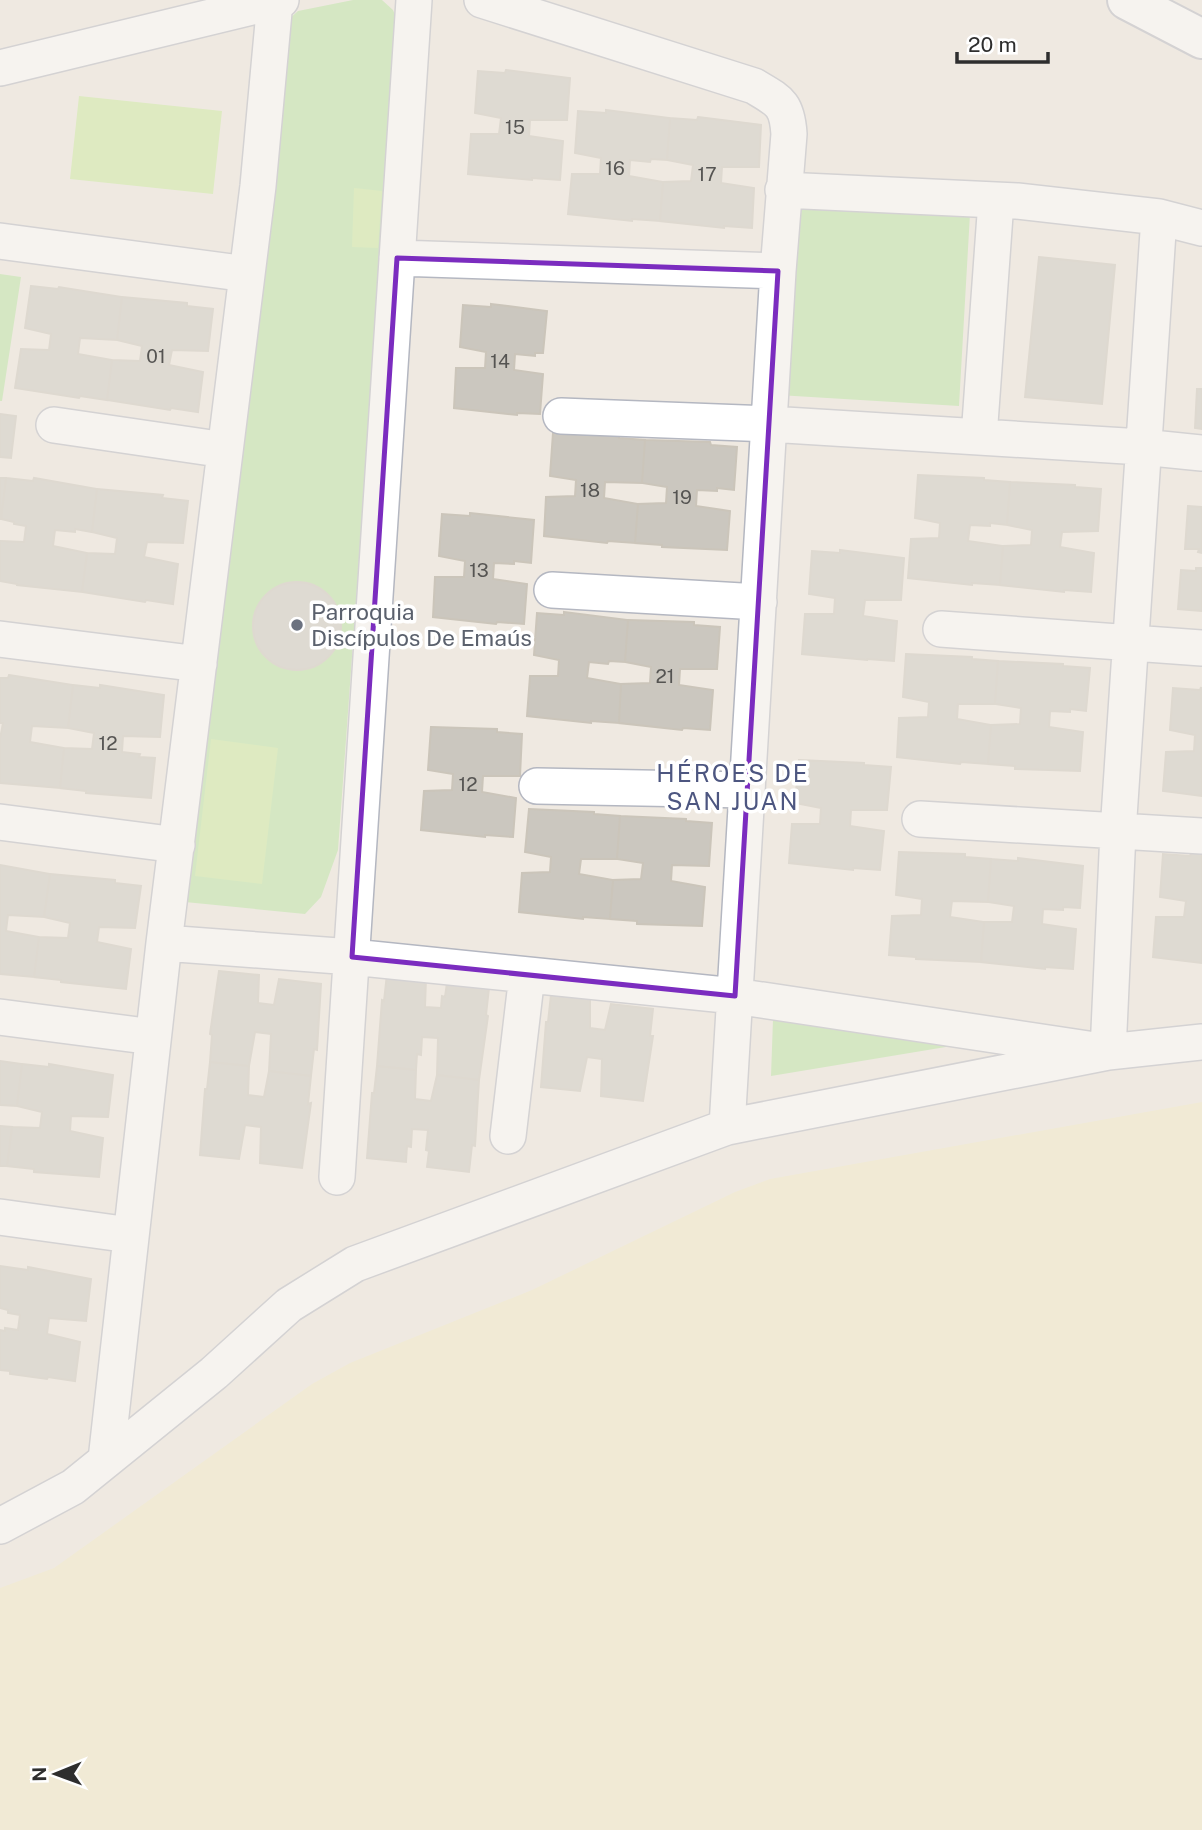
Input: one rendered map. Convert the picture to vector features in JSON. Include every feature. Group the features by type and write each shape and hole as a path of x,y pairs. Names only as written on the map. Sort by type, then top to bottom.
{"main road":[{"path":"1127,0 1202,39"}],"street":[{"path":"0,68 281,0"},
{"path":"337,1177 414,0"},
{"path":"482,0 754,86 782,102 788,117 727,1127"},
{"path":"106,1460 164,943 258,186 275,1"},
{"path":"783,190 996,201 1158,217 1202,228"},
{"path":"979,437 996,201"},
{"path":"1108,1052 1118,832 1158,217"},
{"path":"0,241 247,274"},
{"path":"397,258 778,271"},
{"path":"561,416 769,424 1202,453"},
{"path":"54,425 225,450"},
{"path":"552,590 759,602"},
{"path":"941,629 1202,648"},
{"path":"0,639 199,664"},
{"path":"537,786 747,790"},
{"path":"920,819 1202,836"},
{"path":"0,822 177,845"},
{"path":"164,943 352,957 735,996 1108,1052"},
{"path":"508,1136 527,975"},
{"path":"0,1017 153,1037"},
{"path":"0,1525 73,1487 214,1373 289,1305 355,1264 727,1127 1108,1052 1202,1042"},
{"path":"0,1217 130,1235"}],"highlighted area":[{"path":"397,258 778,271 735,996 352,957"}],"green space":[{"path":"353,0 382,0 393,10 398,22 338,850 321,897 305,914 185,902 288,20 298,11"},
{"path":"79,96 222,111 213,194 70,179"},
{"path":"354,188 382,191 378,248 352,247"},
{"path":"790,203 970,214 959,406 778,395"},
{"path":"0,274 21,277 2,401 0,401"},
{"path":"211,739 278,748 262,884 195,876"},
{"path":"773,1019 982,1041 771,1076"}],"sand":[{"path":"1202,1102 1202,1830 0,1830 0,1588 54,1568 312,1384 350,1363 532,1290 735,1192 770,1179"}],"building":[{"path":"506,70 570,78 567,120 530,120 529,136 563,141 560,180 468,174 471,134 499,134 501,118 475,113 478,71 505,73"},
{"path":"606,110 670,118 667,160 630,160 629,176 663,182 660,221 632,221 568,214 572,174 600,174 601,158 575,153 578,111 606,113"},
{"path":"698,117 761,125 759,167 722,167 721,183 754,188 752,228 724,228 660,221 663,182 691,181 693,165 667,160 670,118 697,120"},
{"path":"1039,257 1115,265 1102,404 1025,397"},
{"path":"31,286 59,287 122,297 117,340 80,338 78,354 112,360 107,400 15,388 21,349 49,350 51,334 25,328"},
{"path":"122,297 187,303 187,306 213,309 208,351 172,350 169,365 203,372 198,412 107,400 112,360 140,361 142,346 117,340"},
{"path":"491,304 547,311 543,353 535,353 535,356 515,354 514,370 543,374 540,414 517,415 454,408 456,368 485,368 486,352 460,347 463,305 491,307"},
{"path":"1197,389 1202,389 1202,429 1195,428"},
{"path":"0,414 16,416 11,458 0,457"},
{"path":"553,433 645,440 642,483 605,482 604,498 638,504 635,543 607,543 544,536 546,497 575,496 576,480 550,476"},
{"path":"645,440 710,442 711,445 737,447 734,490 697,490 696,506 730,511 727,550 635,543 638,504 666,503 667,487 642,483"},
{"path":"918,475 1010,482 1007,525 970,525 968,541 1003,546 1000,585 972,585 908,578 911,539 939,538 940,523 915,518"},
{"path":"0,478 6,478 1,519 0,519"},
{"path":"6,478 33,481 34,478 97,489 92,532 55,530 53,546 87,553 82,592 0,581 0,541 24,542 26,526 1,519"},
{"path":"1010,482 1101,489 1098,531 1062,532 1060,547 1094,553 1091,592 1000,585 1003,546 1031,545 1032,530 1007,525"},
{"path":"97,489 163,495 162,498 188,501 183,543 147,542 144,557 178,564 173,604 82,592 87,553 115,554 117,538 92,532"},
{"path":"1188,506 1202,507 1202,553 1198,552 1199,549 1185,549"},
{"path":"470,513 534,520 531,563 494,563 493,579 527,584 524,624 496,624 433,617 435,577 464,577 465,561 439,556 442,514 470,516"},
{"path":"840,550 904,558 901,600 865,600 863,616 897,621 894,661 802,654 805,614 834,614 835,598 809,594 812,551 840,553"},
{"path":"1196,568 1202,568 1202,611 1178,609 1181,570 1196,571"},
{"name":"Parroquia Discípulos De Emaús","path":"297,582 314,585 328,595 338,609 341,626 338,643 328,657 314,667 297,670 280,667 266,657 256,643 253,626 256,609 266,595 280,585"},
{"path":"564,612 628,620 625,662 589,662 587,678 621,684 619,723 591,723 527,716 530,676 558,676 559,660 534,655 537,613 564,615"},
{"path":"628,620 694,622 694,625 720,627 717,669 680,669 679,685 713,690 710,730 682,730 619,723 621,684 650,683 651,667 625,662"},
{"path":"906,654 998,661 995,704 958,704 957,719 991,725 988,764 960,764 897,757 899,718 928,717 929,702 903,697"},
{"path":"998,661 1090,668 1086,711 1050,711 1049,727 1083,732 1080,771 1015,769 1015,766 988,764 991,725 1020,724 1021,708 995,704"},
{"path":"9,675 73,685 68,728 32,726 30,742 64,748 60,788 0,783 0,739 3,723 0,723 0,678 8,678"},
{"path":"73,685 100,688 100,685 164,695 160,737 123,736 122,752 155,758 151,798 86,793 60,788 64,748 92,749 94,733 68,728"},
{"path":"1201,687 1202,796 1163,791 1166,752 1194,751 1195,735 1170,730 1173,688 1200,690"},
{"path":"431,727 497,729 497,732 522,734 520,776 483,776 482,792 516,798 513,837 485,837 421,830 424,791 452,790 453,774 428,770"},
{"path":"799,760 891,767 887,810 851,810 850,826 884,831 880,870 789,863 792,824 820,824 821,808 795,803"},
{"path":"529,809 620,816 617,859 581,859 579,874 613,880 610,919 519,912 522,873 550,872 551,857 525,852"},
{"path":"620,816 712,823 709,866 672,865 671,881 705,887 702,926 637,924 637,921 610,919 613,880 641,879 643,863 617,859"},
{"path":"899,852 965,854 965,857 991,859 988,902 952,901 950,917 984,922 981,962 889,955 892,916 921,915 922,899 896,895"},
{"path":"1191,853 1202,854 1202,963 1153,957 1156,917 1184,917 1186,901 1160,897 1163,854 1190,856"},
{"path":"1018,858 1083,866 1080,908 1043,909 1042,924 1076,929 1073,969 1045,969 981,962 984,922 1012,922 1014,906 988,902 991,859 1018,861"},
{"path":"0,865 50,874 44,917 8,915 6,931 39,937 34,977 0,974"},
{"path":"50,874 115,880 115,883 141,886 135,928 99,927 97,942 131,949 126,989 34,977 39,937 68,938 70,923 44,917"},
{"path":"219,971 259,975 258,1003 274,1005 279,979 321,984 317,1050 314,1049 311,1076 269,1071 271,1034 255,1032 249,1066 210,1062 210,1034"},
{"path":"387,974 426,978 425,1007 441,1008 447,983 489,988 479,1080 437,1075 438,1038 422,1037 421,1055 417,1054 416,1070 377,1066 382,1000 384,1001"},
{"path":"551,995 590,999 590,1028 605,1030 611,1004 653,1009 650,1036 653,1036 643,1101 601,1096 602,1059 587,1057 580,1091 541,1087"},
{"path":"0,1061 22,1064 17,1106 0,1105"},
{"path":"210,1062 249,1066 248,1095 264,1097 269,1071 311,1076 308,1104 311,1103 302,1168 260,1163 261,1127 245,1125 239,1159 200,1155"},
{"path":"22,1064 49,1067 49,1064 113,1075 108,1117 71,1116 70,1131 103,1138 99,1177 34,1172 34,1169 7,1166 12,1127 40,1128 42,1112 17,1106"},
{"path":"377,1066 416,1070 415,1099 431,1101 437,1075 479,1080 475,1146 472,1145 469,1172 427,1167 428,1130 412,1129 411,1147 407,1146 406,1162 367,1158"},
{"path":"0,1126 12,1127 7,1166 0,1166"},
{"path":"0,1266 28,1270 28,1267 91,1279 86,1321 49,1318 47,1334 80,1342 75,1381 10,1374 10,1371 0,1370 0,1330 18,1330 20,1315 0,1308"}],"place":[{"name":"Parroquia Discípulos De Emaús","path":"297,625"}],"district":[{"name":"HÉROES DE SAN JUAN","path":"733,788"}]}
